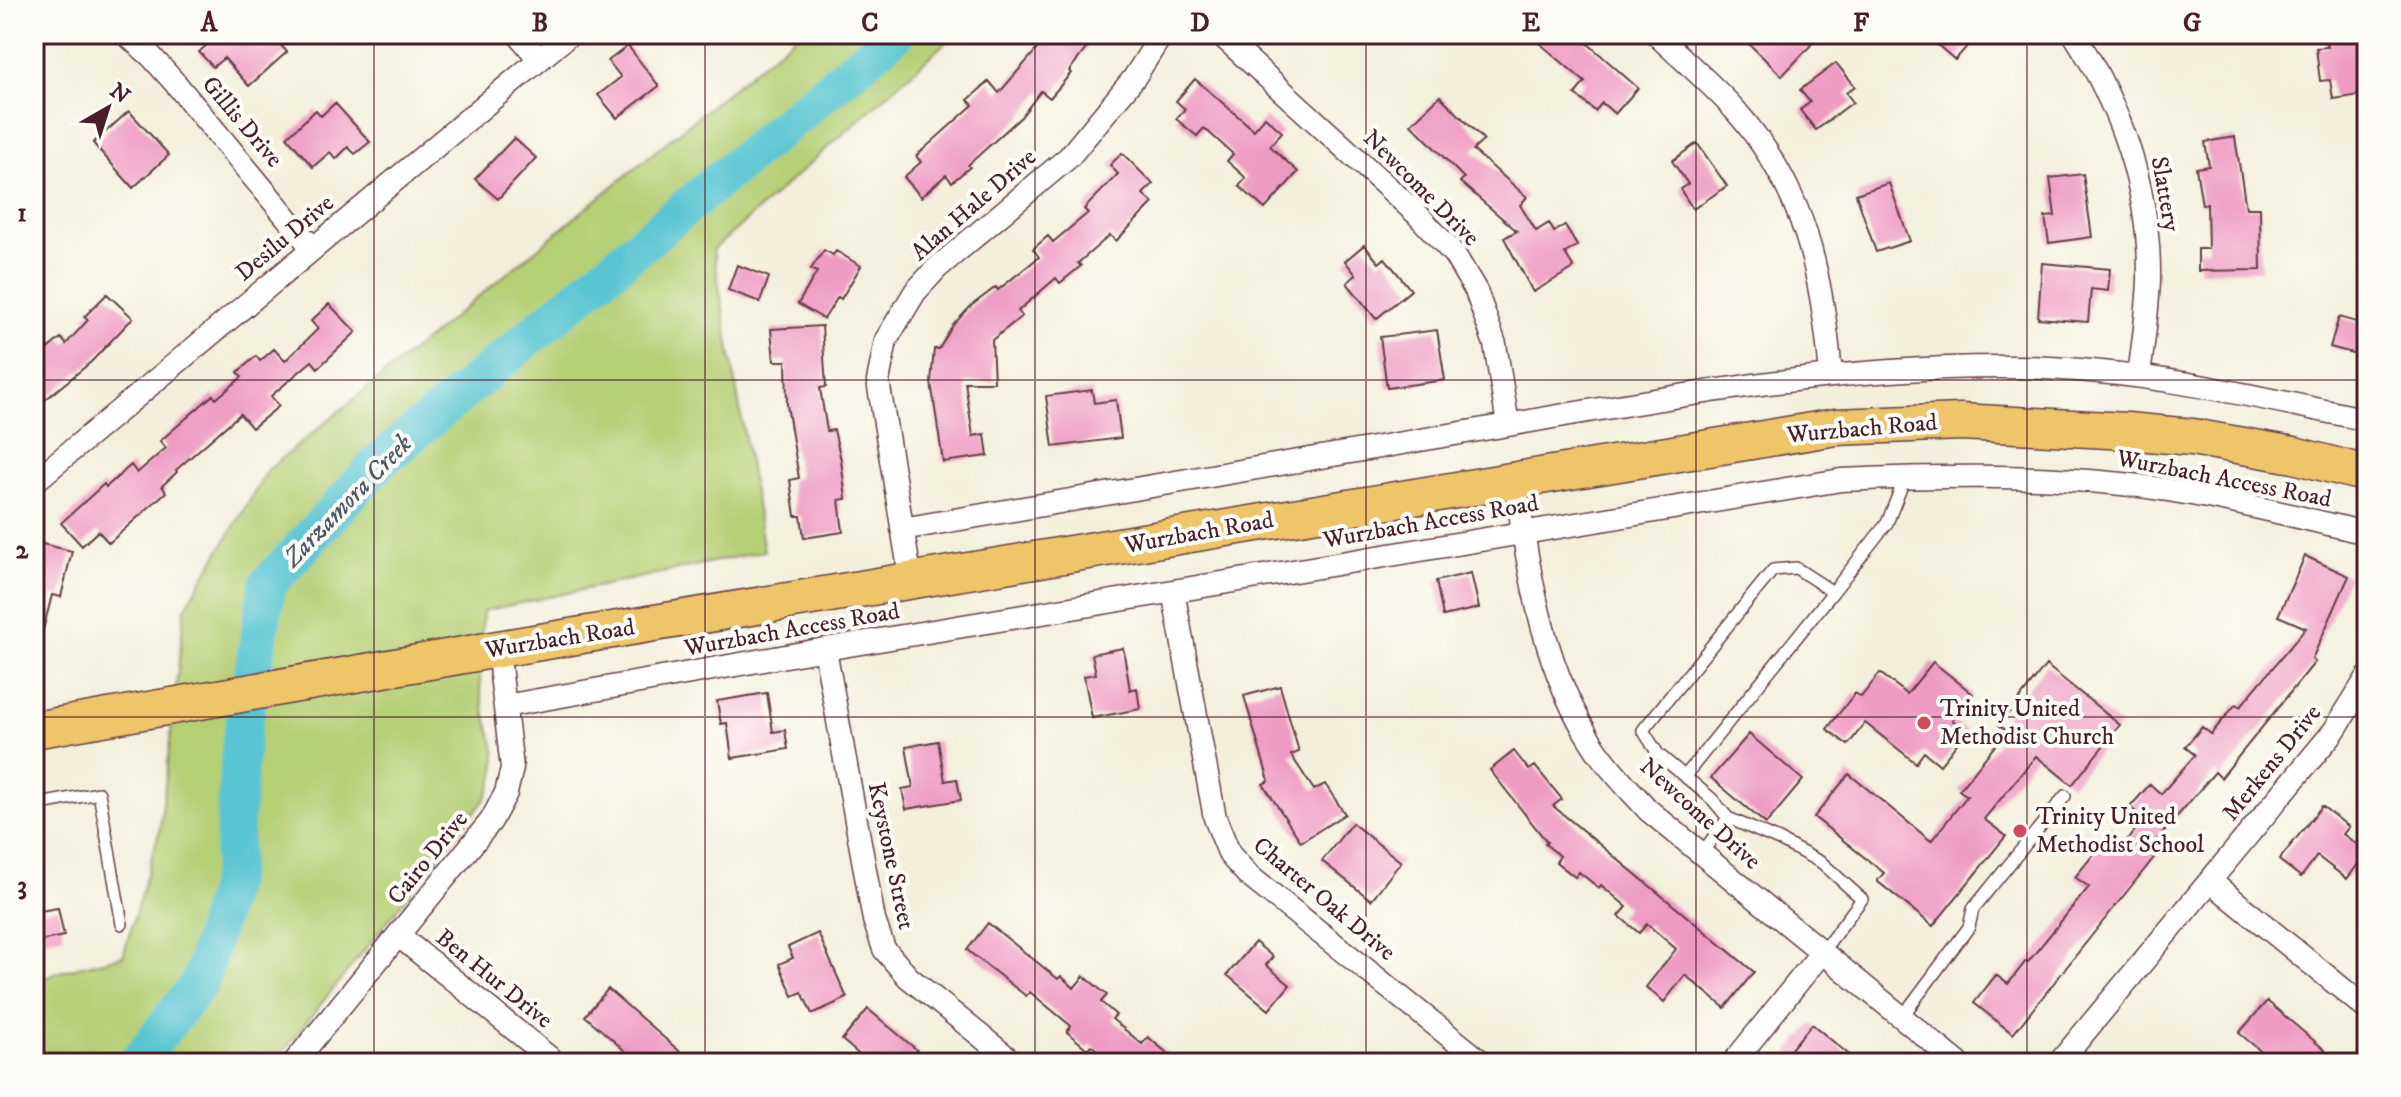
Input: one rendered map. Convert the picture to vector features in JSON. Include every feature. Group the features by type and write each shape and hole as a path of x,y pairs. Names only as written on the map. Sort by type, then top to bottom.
{"main road":[{"name":"Wurzbach Road","path":"34,730 498,649 1836,427 1961,422 2127,431 2192,437 2294,455 2367,474"}],"street":[{"name":"Gillis Drive","path":"126,34 176,84 313,249"},
{"path":"518,34 539,59"},
{"name":"Desilu Drive","path":"34,482 570,34"},
{"name":"Alan Hale Drive","path":"911,581 878,381 886,340 899,316 937,268 1069,157 1134,78 1162,34"},
{"name":"Newcome Drive","path":"1220,34 1418,215 1454,254 1476,291 1495,344 1508,425"},
{"path":"1656,34 1735,110 1760,141 1781,175 1798,210 1818,273 1831,375"},
{"name":"Slattery","path":"2074,34 2116,108 2141,191 2149,276 2139,376"},
{"path":"902,529 1732,387 1915,368 2017,367 2139,376 2189,382 2367,420"},
{"name":"Wurzbach Access Road","path":"505,706 825,649 1841,480 1968,475 2124,484 2201,496 2367,533"},
{"name":"Newcome Drive","path":"1515,479 1545,640 1558,678 1596,749 1648,810 1958,1063"},
{"name":"Charter Oak Drive","path":"1173,591 1215,818 1230,855 1249,876 1483,1063"},
{"name":"Cairo Drive","path":"294,1063 491,821 506,793 512,768 498,649"},
{"name":"Keystone Street","path":"825,649 874,920 884,949 908,977 1014,1063"},
{"name":"Merkens Drive","path":"2059,1063 2334,731 2367,678"},
{"path":"2210,881 2367,1009"},
{"name":"Ben Hur Drive","path":"399,936 556,1063"},
{"path":"1733,1063 1822,952"}],"lane":[{"path":"1685,776 1887,523 1905,477"},
{"path":"1822,952 1862,899 1822,863 1728,818 1718,805 1658,754 1643,730 1773,570 1796,568 1833,592"},
{"path":"34,763 35,805 99,793 122,924"},
{"path":"1902,1017 1969,927 1973,909 2065,796"},
{"path":"1701,854 1728,818"}],"green space":[{"path":"798,34 955,34 713,250 764,551 483,611 481,692 496,756 493,782 486,798 274,1063 34,1063 34,983 59,972 123,956 160,829 185,608 268,470"}],"building":[{"path":"219,34 271,34 287,52 249,86 224,58 213,67 199,52"},
{"path":"1050,34 1083,34 1092,41 1050,98 1041,91 1021,117 968,165 970,167 952,182 946,175 921,197 904,177 921,162 916,156 973,105 968,100 989,81 999,93"},
{"path":"1529,34 1593,34 1586,42 1638,88 1615,114 1602,103 1595,111 1575,94 1585,82"},
{"path":"1739,34 1800,34 1811,45 1782,76"},
{"path":"1925,34 1978,34 1955,60"},
{"path":"2320,34 2367,34 2367,94 2333,99 2330,80 2320,81 2316,48 2328,47"},
{"path":"628,46 659,86 617,118 598,95 621,77 608,61"},
{"path":"1836,63 1855,86 1846,93 1853,102 1816,130 1800,110 1810,102 1800,90"},
{"path":"1195,79 1254,130 1265,117 1282,132 1270,146 1298,172 1265,209 1239,186 1246,178 1227,161 1233,154 1204,128 1197,136 1176,119 1185,109 1176,101"},
{"path":"1440,96 1484,140 1473,150 1527,197 1520,205 1536,231 1549,223 1554,232 1565,225 1577,246 1565,253 1574,268 1533,292 1504,238 1517,231 1460,182 1464,178 1411,124"},
{"path":"335,103 370,142 355,154 348,147 336,159 330,152 313,167 287,137 316,110 321,116"},
{"path":"129,111 169,155 133,188 93,143"},
{"path":"2235,137 2246,208 2260,208 2261,270 2198,271 2198,249 2208,249 2207,204 2202,205 2196,168 2209,166 2205,142"},
{"path":"514,138 536,158 498,199 475,179"},
{"path":"1697,143 1727,186 1693,209 1680,189 1688,184 1672,161"},
{"path":"1122,153 1153,184 1143,194 1153,203 1116,241 1110,235 1060,283 1056,278 1018,311 1022,316 992,340 994,382 965,382 973,436 985,434 988,456 943,462 931,382 934,349 939,349 953,325 972,305 996,287 998,290 1039,257 1033,249 1048,236 1053,242 1088,213 1084,209 1118,174 1110,165"},
{"path":"2083,174 2092,237 2049,243 2045,217 2055,216 2050,178"},
{"path":"1889,183 1910,241 1876,252 1856,194"},
{"path":"1364,245 1379,263 1385,258 1411,290 1376,319 1347,283 1356,275 1345,261"},
{"path":"824,250 833,255 836,251 861,266 841,299 838,297 824,319 798,304 817,272 811,269"},
{"path":"2042,263 2110,269 2108,291 2091,289 2088,322 2038,318"},
{"path":"737,265 769,277 760,302 728,290"},
{"path":"107,294 133,318 91,362 34,409 34,360 61,338 66,344 88,320 84,317"},
{"path":"329,304 356,332 318,368 312,361 271,396 279,406 252,428 240,414 176,470 162,486 166,492 109,543 98,531 82,546 61,523 104,484 106,487 131,465 137,473 166,448 160,441 213,395 216,399 242,377 238,372 256,356 260,361 274,349 285,361 318,329 311,321"},
{"path":"2339,317 2367,325 2367,357 2330,347"},
{"path":"822,326 826,387 820,388 827,431 834,430 846,499 839,500 843,532 804,538 801,516 795,516 790,480 799,478 787,405 786,361 774,361 771,329"},
{"path":"1437,330 1445,380 1387,388 1380,337"},
{"path":"1092,390 1094,403 1116,400 1121,438 1053,447 1046,396"},
{"path":"34,542 72,551 61,597 52,595 40,642 34,641"},
{"path":"2305,556 2349,576 2312,659 2315,662 2221,778 2215,772 2150,848 2157,854 2013,1034 1974,1003 1996,975 2008,984 2089,887 2075,877 2111,833 2124,844 2144,819 2130,807 2150,784 2161,794 2195,755 2185,747 2202,727 2211,734 2236,704 2240,707 2306,628 2278,616"},
{"path":"1471,573 1479,608 1443,616 1436,581"},
{"path":"1123,648 1130,690 1137,688 1140,709 1092,718 1084,676 1096,674 1092,654"},
{"path":"1933,662 1973,694 1952,720 1967,731 1940,765 1924,752 1916,763 1865,723 1848,745 1827,729 1855,693 1861,697 1880,673 1907,694"},
{"path":"2046,665 2120,725 2072,785 2036,756 1984,819 2006,836 1933,926 1877,881 1884,873 1814,817 1849,774 1931,841 1967,796 1959,790 2007,731 1999,725"},
{"path":"1280,686 1299,752 1291,755 1314,790 1325,784 1345,814 1301,842 1263,784 1269,781 1244,696"},
{"path":"767,693 773,732 785,730 788,749 732,758 727,723 721,724 717,701"},
{"path":"1749,734 1803,780 1766,824 1711,778"},
{"path":"938,741 945,781 957,779 961,800 906,809 902,789 913,787 906,747"},
{"path":"1514,751 1529,770 1535,766 1562,799 1553,806 1754,972 1725,1008 1685,975 1664,1002 1646,987 1676,949 1647,924 1639,933 1619,916 1627,907 1601,885 1599,888 1579,872 1575,877 1556,862 1560,856 1545,844 1547,842 1490,770"},
{"path":"2322,806 2349,827 2343,834 2367,852 2347,879 2317,856 2301,877 2279,860"},
{"path":"1352,823 1401,862 1371,900 1322,861"},
{"path":"58,908 64,936 34,942 34,912"},
{"path":"988,923 1058,979 1061,976 1074,988 1084,976 1107,995 1101,1002 1116,1015 1112,1019 1142,1044 1148,1037 1179,1063 1113,1063 1091,1045 1087,1049 1067,1032 1071,1026 1030,992 1026,996 967,950"},
{"path":"818,933 847,998 812,1014 802,992 793,996 779,964 793,958 788,947"},
{"path":"1255,942 1273,957 1266,965 1290,985 1269,1010 1227,975"},
{"path":"608,989 693,1063 639,1063 585,1016"},
{"path":"2267,1001 2325,1050 2314,1063 2275,1063 2239,1033"},
{"path":"868,1009 917,1050 906,1063 869,1063 842,1040"},
{"path":"1812,1024 1859,1063 1779,1063"}],"waterway":[{"name":"Zarzamora Creek","path":"137,1063 200,982 232,870 241,739 268,584 380,461 895,34"}],"place":[{"name":"Trinity United Methodist Church","path":"1924,723"},
{"name":"Trinity United Methodist School","path":"2020,831"}]}
